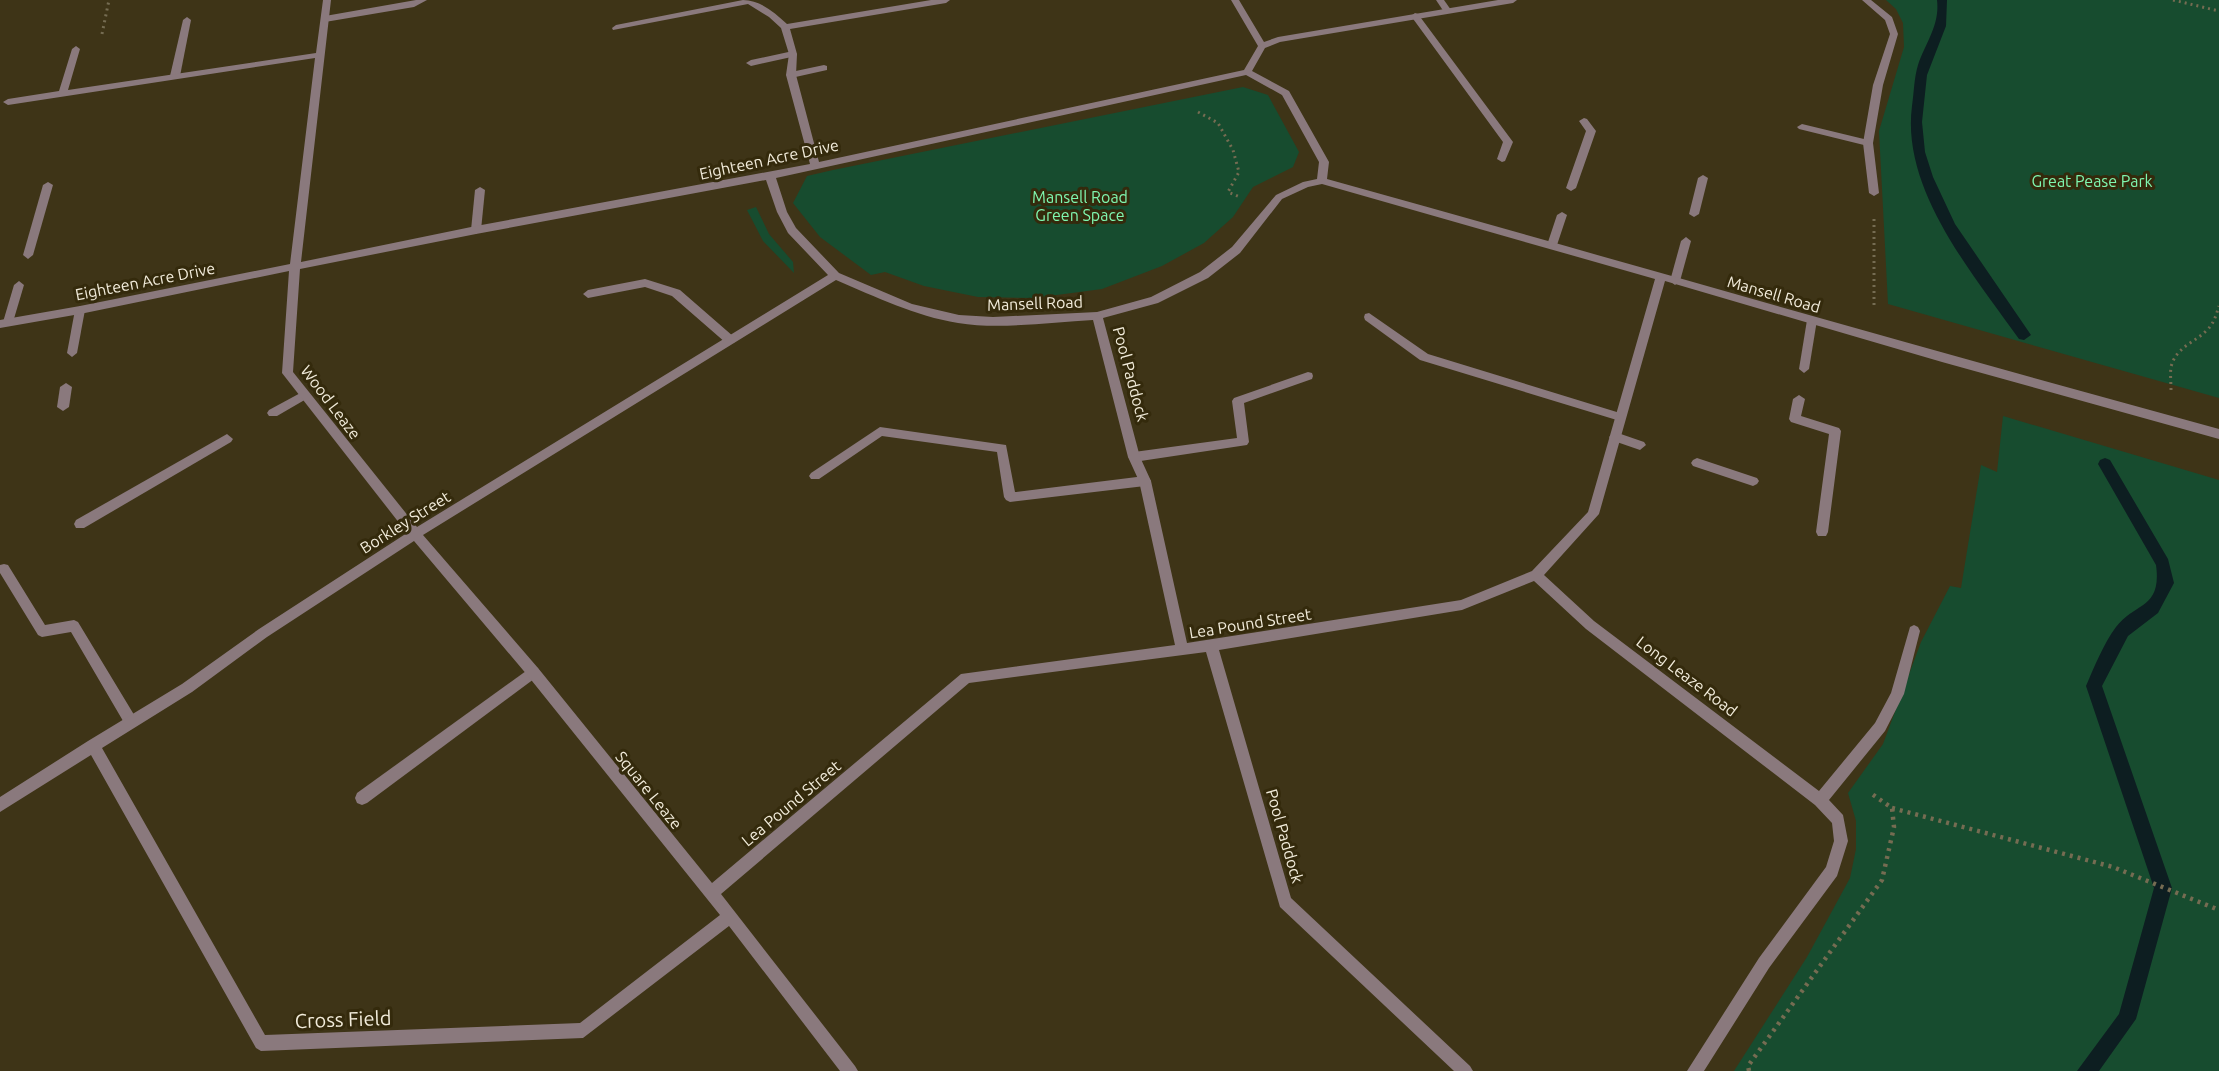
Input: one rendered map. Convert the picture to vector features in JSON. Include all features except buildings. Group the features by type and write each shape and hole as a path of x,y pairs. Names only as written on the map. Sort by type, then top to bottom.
{"street":[{"path":"295,266 327,0"},
{"path":"325,19 414,4 423,0"},
{"path":"784,27 916,3 946,0"},
{"path":"1235,0 1262,46"},
{"path":"1440,0 1448,10"},
{"path":"1322,181 1324,162 1286,93 1247,72 1262,46 1278,40 1513,0"},
{"path":"1866,0 1889,19 1894,34 1878,86 1868,143 1874,193"},
{"path":"616,28 747,1 772,15 784,27 793,54 792,75 815,165"},
{"path":"1415,16 1508,142 1502,159"},
{"path":"175,76 187,20"},
{"path":"63,93 75,49"},
{"path":"751,63 793,54"},
{"path":"8,102 320,55"},
{"path":"792,75 824,68"},
{"name":"Eighteen Acre Drive","path":"4,323 80,310 476,230 770,176 1247,72"},
{"path":"1571,188 1591,131 1584,121"},
{"path":"1802,127 1868,143"},
{"name":"Mansell Road","path":"770,176 782,212 792,230 835,276 910,307 959,319 993,321 1097,316 1154,300 1204,275 1236,250 1279,197 1306,184 1322,181 2219,434"},
{"path":"1694,214 1703,178"},
{"path":"28,255 48,185"},
{"path":"476,230 480,190"},
{"path":"1552,245 1562,215"},
{"path":"1675,281 1686,241"},
{"name":"Wood Leaze","path":"295,266 287,373 415,534"},
{"name":"Borkley Street","path":"0,805 187,688 263,633 415,534 835,276"},
{"name":"Lea Pound Street","path":"711,893 966,678 1211,646 1462,605 1536,575 1593,514 1661,276"},
{"path":"588,294 645,283 676,293 730,340"},
{"path":"4,323 19,285"},
{"path":"72,352 80,310"},
{"name":"Pool Paddock","path":"1097,316 1134,457 1145,481 1182,650"},
{"path":"1369,316 1424,357 1620,417"},
{"path":"1804,369 1812,320"},
{"path":"1134,457 1243,442 1238,401 1308,376"},
{"path":"63,407 66,387"},
{"path":"273,413 304,395"},
{"path":"1799,399 1795,419 1834,431 1822,532"},
{"path":"815,476 880,431 1002,448 1010,497 1145,481"},
{"path":"1615,437 1640,445"},
{"path":"80,524 227,439"},
{"path":"1697,464 1753,481"},
{"name":"Square Leaze","path":"415,534 533,672 730,916 850,1071"},
{"path":"4,569 42,632 74,626 131,722"},
{"name":"Long Leaze Road","path":"1536,575 1590,625 1820,800 1838,820 1841,841 1832,871 1764,963 1695,1071"},
{"path":"1820,800 1880,727 1897,694 1914,631"},
{"name":"Pool Paddock","path":"1211,646 1285,902 1466,1071"},
{"path":"362,798 533,672"},
{"name":"Cross Field","path":"93,745 261,1043 583,1030 730,916"}],"path":[{"path":"2173,0 2219,11"},
{"path":"1194,110 1218,123 1233,150 1239,172 1228,192 1270,209"},
{"path":"1874,193 1874,308"},
{"path":"2171,390 2171,367 2175,356 2184,344 2203,334 2212,325 2219,306"},
{"path":"1892,808 2113,867 2219,910"}],"green space":[{"name":"Great Pease Park","path":"1886,0 2219,0 2219,398 1888,304 1879,131 1904,47 1903,23 1896,9"},
{"name":"Mansell Road Green Space","path":"1243,87 1268,95 1299,152 1293,167 1253,187 1233,217 1204,243 1162,266 1102,289 1034,298 978,297 924,286 885,272 871,275 820,237 793,203 807,176"},
{"path":"756,207 769,234 793,262 794,273 763,241 747,210"},
{"path":"2003,416 2219,480 2219,1071 1734,1071 1807,957 1850,878 1856,849 1856,821 1848,793 1883,744 1921,642 1950,586 1961,588 1981,465 1997,472"}],"waterway":[{"path":"1942,0 1941,26 1923,68 1916,122 1919,152 1926,177 1962,248 2024,335"},
{"path":"2087,1071 2127,1019 2163,888 2094,686 2122,631 2152,608 2166,583 2163,564 2105,464"}]}
